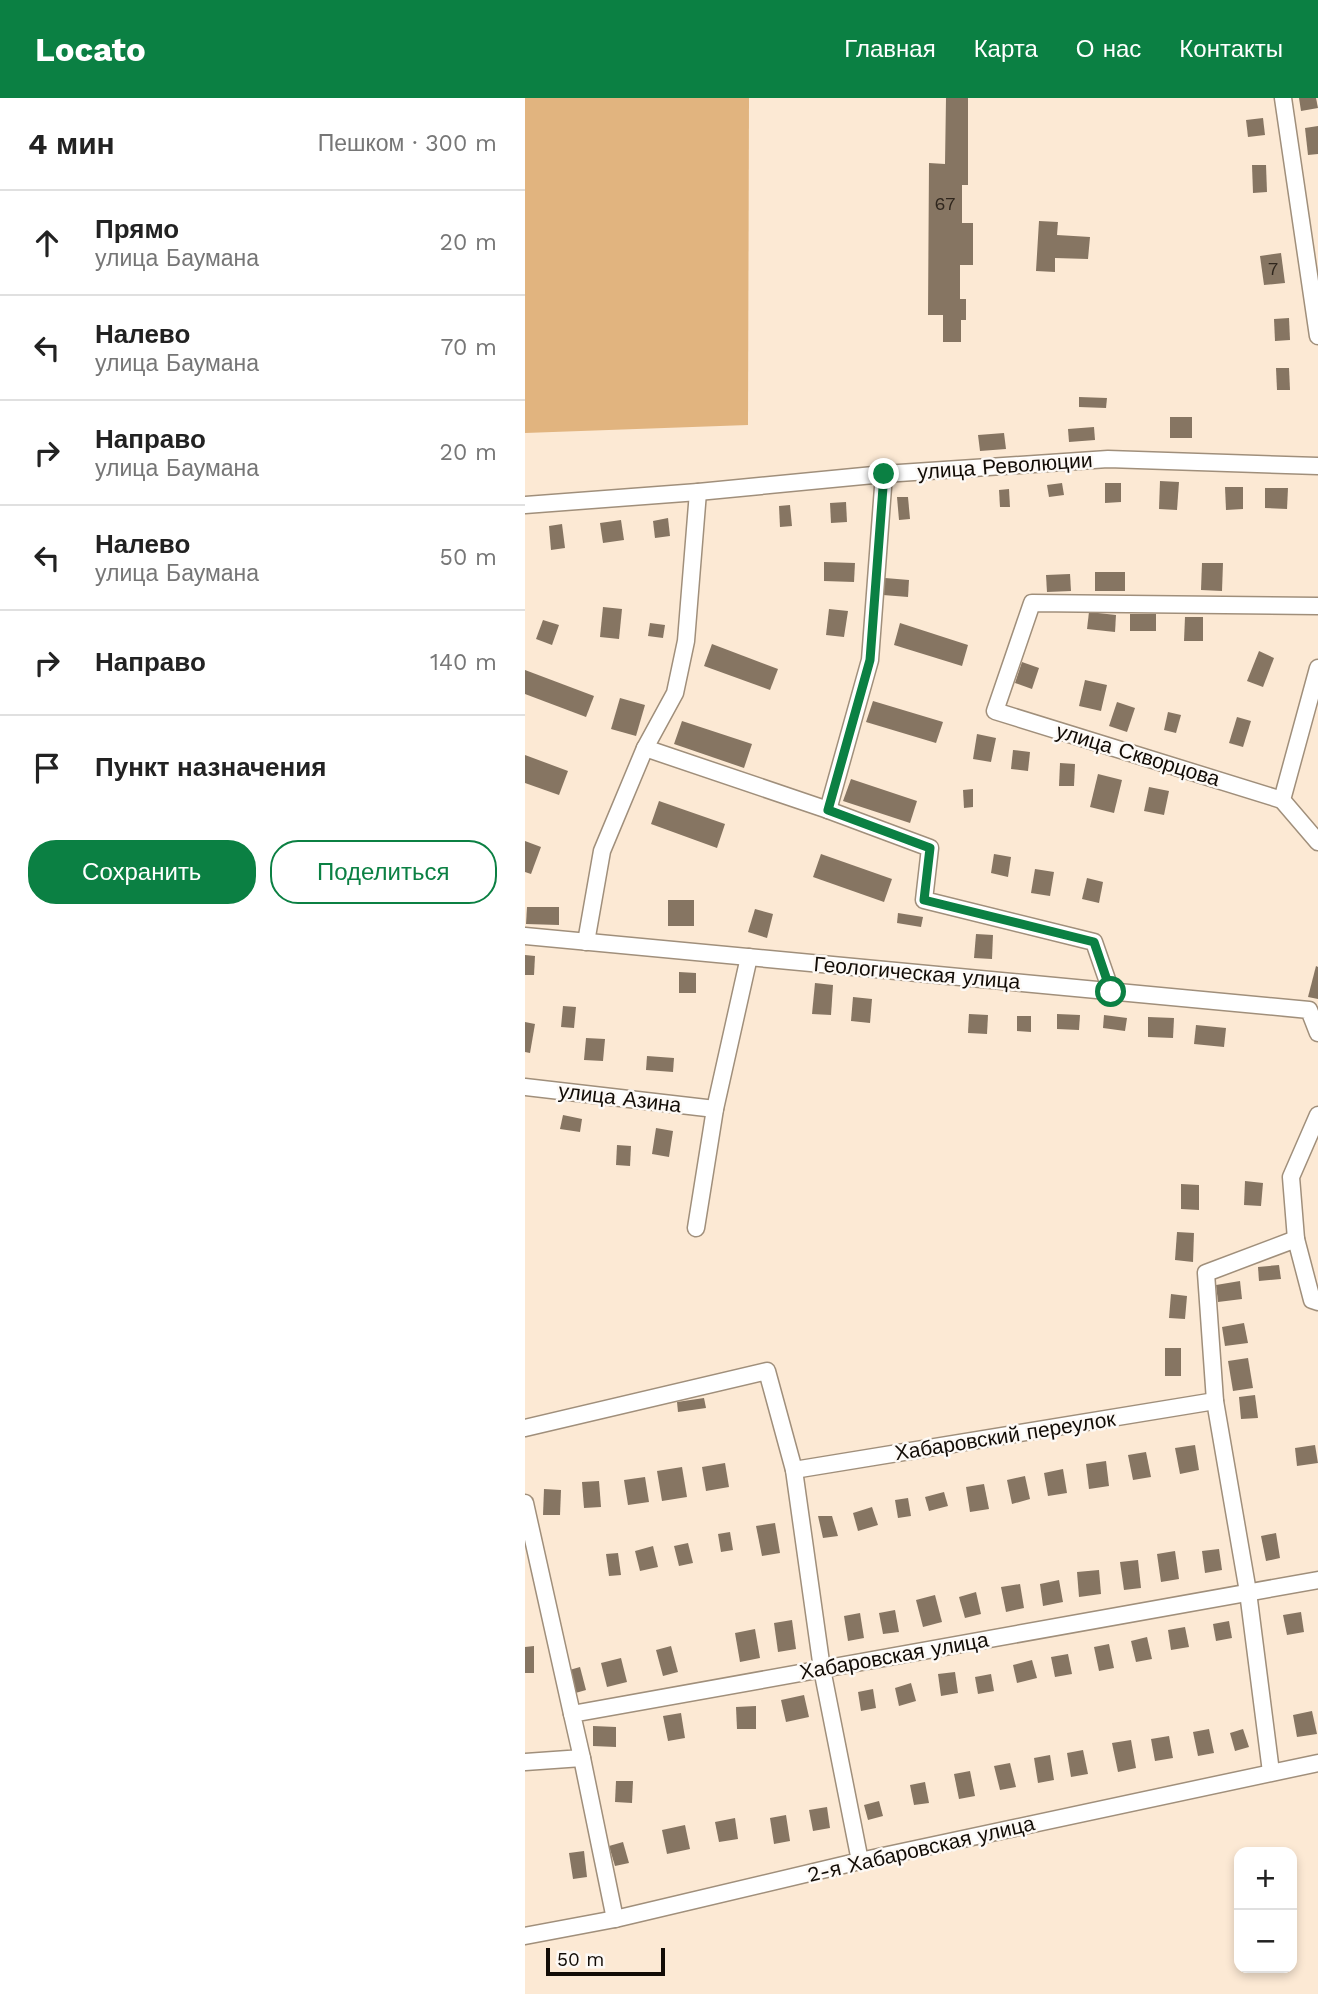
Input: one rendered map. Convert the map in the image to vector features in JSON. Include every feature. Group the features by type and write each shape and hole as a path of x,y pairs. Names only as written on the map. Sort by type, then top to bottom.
{"street":[{"path":"1283,98 1318,336"},
{"name":"улица Революции","path":"525,505 884,474 1108,459 1318,466"},
{"path":"828,810 870,660 884,474"},
{"path":"586,942 602,850 645,748 675,693 686,642 698,492"},
{"name":"улица Скворцова","path":"1282,800 995,711 1032,603 1318,606"},
{"path":"1318,668 1282,800 1318,842"},
{"path":"645,748 930,848 924,900 1094,942 1111,992"},
{"name":"Геологическая улица","path":"525,936 1309,1010 1318,1033"},
{"path":"696,1228 715,1109 749,957"},
{"name":"улица Азина","path":"525,1087 715,1109"},
{"path":"1318,1115 1291,1177 1296,1240 1312,1300 1318,1302"},
{"path":"1271,1772 1248,1592 1215,1401 1206,1273 1296,1240"},
{"path":"525,1428 767,1371 794,1470 822,1669 860,1861"},
{"name":"Хабаровский переулок","path":"794,1470 1215,1401"},
{"path":"525,1503 615,1919"},
{"name":"Хабаровская улица","path":"572,1714 1318,1580"},
{"path":"525,1762 582,1758"},
{"name":"2-я Хабаровская улица","path":"525,1936 615,1919 860,1861 1318,1763"}],"shaded area":[{"path":"525,98 749,98 748,425 525,433"}],"building":[{"path":"946,98 968,98 968,185 962,185 962,223 973,223 973,265 960,265 960,299 966,299 966,320 961,320 961,342 943,342 943,315 928,315 929,163 945,164"},
{"path":"1299,98 1316,98 1318,108 1301,111"},
{"path":"1263,118 1265,135 1248,137 1246,120"},
{"path":"1318,126 1318,154 1308,155 1305,128"},
{"path":"1252,165 1266,165 1267,192 1253,193"},
{"path":"1039,221 1058,222 1057,235 1090,237 1088,259 1055,258 1055,272 1036,271"},
{"path":"1281,253 1285,283 1264,285 1260,256"},
{"path":"1289,318 1290,340 1275,341 1274,319"},
{"path":"1276,368 1289,368 1290,390 1277,390"},
{"path":"1079,397 1107,398 1106,408 1079,407"},
{"path":"1170,417 1192,417 1192,438 1170,438"},
{"path":"1094,427 1095,440 1069,442 1068,429"},
{"path":"1004,433 1006,449 980,451 978,435"},
{"path":"1160,481 1179,482 1177,510 1159,509"},
{"path":"1062,483 1064,495 1049,497 1047,485"},
{"path":"1105,483 1121,483 1121,502 1105,503"},
{"path":"1225,487 1243,487 1243,509 1226,510"},
{"path":"1265,488 1288,488 1287,509 1265,508"},
{"path":"1009,489 1010,507 1000,507 999,490"},
{"path":"897,497 908,497 910,519 899,520"},
{"path":"846,502 847,522 831,523 830,503"},
{"path":"790,505 792,526 780,527 779,506"},
{"path":"668,518 670,536 655,538 653,521"},
{"path":"621,520 624,540 603,543 600,523"},
{"path":"562,524 565,548 551,550 549,526"},
{"path":"824,562 855,563 854,582 824,581"},
{"path":"1202,563 1223,563 1222,591 1201,590"},
{"path":"1095,572 1125,572 1125,591 1095,591"},
{"path":"1070,574 1071,591 1047,592 1046,575"},
{"path":"885,578 909,580 908,597 883,595"},
{"path":"603,607 622,609 619,639 600,637"},
{"path":"829,609 848,611 844,637 826,635"},
{"path":"1089,612 1116,615 1115,632 1087,629"},
{"path":"1130,614 1156,614 1156,631 1130,631"},
{"path":"1185,617 1203,617 1203,641 1184,641"},
{"path":"543,620 559,625 552,645 536,639"},
{"path":"650,623 665,625 663,638 648,636"},
{"path":"900,623 968,645 962,666 894,645"},
{"path":"712,644 778,669 770,690 704,666"},
{"path":"1259,651 1274,658 1263,687 1247,681"},
{"path":"1022,662 1039,668 1032,689 1015,683"},
{"path":"525,670 594,696 586,717 525,694"},
{"path":"1085,680 1107,685 1101,711 1079,706"},
{"path":"620,698 645,705 636,736 611,729"},
{"path":"873,701 943,722 936,743 866,722"},
{"path":"1117,702 1135,708 1127,732 1109,726"},
{"path":"1168,712 1181,715 1176,733 1164,730"},
{"path":"1237,717 1251,721 1243,747 1229,743"},
{"path":"682,721 752,744 744,768 674,744"},
{"path":"977,734 996,738 991,762 973,759"},
{"path":"1013,750 1030,752 1028,771 1011,769"},
{"path":"525,755 568,771 559,795 525,783"},
{"path":"1060,763 1075,764 1074,786 1059,786"},
{"path":"1098,774 1122,780 1114,813 1090,807"},
{"path":"851,779 917,801 910,823 843,801"},
{"path":"1149,787 1169,791 1164,815 1144,811"},
{"path":"973,789 973,807 964,808 963,790"},
{"path":"659,801 725,824 717,848 651,824"},
{"path":"525,841 541,847 531,874 525,872"},
{"path":"821,854 892,879 884,902 813,877"},
{"path":"994,854 1011,857 1008,877 991,873"},
{"path":"1035,869 1054,872 1050,896 1031,893"},
{"path":"1087,878 1103,882 1099,903 1082,899"},
{"path":"668,900 694,900 694,926 668,926"},
{"path":"527,907 559,907 559,925 526,924"},
{"path":"755,909 773,914 767,938 748,932"},
{"path":"898,913 923,917 921,927 897,923"},
{"path":"976,934 993,935 992,959 974,958"},
{"path":"525,955 535,956 534,975 525,975"},
{"path":"1316,966 1318,967 1318,999 1308,997"},
{"path":"679,972 696,973 696,993 679,993"},
{"path":"815,983 833,985 831,1015 812,1014"},
{"path":"853,997 872,999 870,1023 851,1021"},
{"path":"563,1006 576,1007 574,1028 561,1027"},
{"path":"969,1014 988,1015 987,1034 968,1033"},
{"path":"1057,1014 1080,1015 1079,1030 1057,1029"},
{"path":"1104,1015 1127,1018 1125,1031 1103,1028"},
{"path":"1017,1016 1031,1016 1031,1032 1017,1031"},
{"path":"1148,1017 1174,1018 1173,1038 1148,1037"},
{"path":"525,1022 535,1024 530,1053 525,1052"},
{"path":"1196,1025 1226,1028 1224,1047 1194,1044"},
{"path":"586,1038 605,1039 603,1061 584,1060"},
{"path":"647,1056 674,1058 673,1072 646,1070"},
{"path":"563,1115 582,1119 580,1132 560,1129"},
{"path":"656,1128 673,1131 669,1157 652,1154"},
{"path":"617,1145 631,1146 630,1166 616,1165"},
{"path":"1245,1181 1263,1183 1261,1206 1244,1205"},
{"path":"1181,1184 1199,1185 1199,1210 1181,1209"},
{"path":"1177,1232 1194,1233 1193,1262 1175,1260"},
{"path":"1279,1265 1281,1279 1259,1281 1258,1267"},
{"path":"1240,1281 1242,1299 1218,1302 1216,1285"},
{"path":"1171,1294 1187,1296 1185,1319 1169,1318"},
{"path":"1244,1323 1248,1343 1225,1346 1222,1327"},
{"path":"1165,1348 1181,1348 1181,1376 1165,1376"},
{"path":"1248,1358 1253,1388 1233,1391 1228,1361"},
{"path":"1255,1395 1258,1418 1241,1419 1239,1397"},
{"path":"704,1398 706,1408 678,1412 677,1402"},
{"path":"1195,1445 1199,1470 1180,1474 1175,1448"},
{"path":"1315,1445 1318,1463 1297,1466 1295,1448"},
{"path":"1146,1452 1151,1477 1133,1480 1128,1455"},
{"path":"1106,1461 1109,1486 1089,1489 1086,1464"},
{"path":"725,1463 729,1487 706,1491 702,1467"},
{"path":"682,1467 687,1497 662,1501 657,1471"},
{"path":"1063,1469 1067,1493 1048,1496 1044,1473"},
{"path":"1025,1476 1030,1499 1012,1504 1007,1480"},
{"path":"645,1477 649,1502 628,1505 624,1480"},
{"path":"599,1481 601,1507 584,1508 582,1482"},
{"path":"984,1484 989,1509 970,1512 966,1487"},
{"path":"544,1489 561,1490 560,1515 543,1515"},
{"path":"944,1492 948,1506 929,1511 925,1497"},
{"path":"908,1498 911,1516 898,1518 895,1500"},
{"path":"872,1507 878,1525 858,1531 853,1513"},
{"path":"818,1516 832,1516 838,1536 823,1538"},
{"path":"775,1523 780,1553 762,1556 756,1526"},
{"path":"730,1532 733,1550 721,1552 718,1534"},
{"path":"1276,1533 1280,1558 1266,1561 1261,1536"},
{"path":"688,1543 693,1563 679,1566 674,1546"},
{"path":"653,1546 658,1567 640,1571 635,1551"},
{"path":"1219,1549 1222,1570 1205,1573 1202,1551"},
{"path":"1175,1551 1179,1579 1161,1582 1157,1554"},
{"path":"618,1553 621,1575 609,1576 606,1554"},
{"path":"1138,1560 1141,1588 1124,1590 1120,1562"},
{"path":"1099,1570 1101,1594 1079,1597 1077,1572"},
{"path":"1059,1580 1063,1602 1043,1606 1040,1584"},
{"path":"1020,1584 1024,1608 1006,1612 1001,1587"},
{"path":"976,1592 981,1614 965,1618 959,1597"},
{"path":"935,1595 942,1622 923,1627 916,1600"},
{"path":"895,1610 899,1632 883,1634 879,1613"},
{"path":"1301,1612 1304,1632 1287,1635 1283,1615"},
{"path":"860,1613 864,1638 848,1641 844,1616"},
{"path":"792,1620 796,1649 778,1652 774,1623"},
{"path":"1229,1621 1232,1638 1216,1641 1213,1624"},
{"path":"1185,1627 1189,1647 1171,1650 1168,1630"},
{"path":"755,1629 760,1658 740,1662 735,1633"},
{"path":"1147,1637 1152,1659 1136,1662 1131,1641"},
{"path":"1109,1644 1114,1668 1099,1671 1094,1647"},
{"path":"534,1646 534,1673 525,1673 525,1647"},
{"path":"671,1646 678,1672 663,1676 656,1650"},
{"path":"1068,1654 1072,1674 1055,1677 1051,1657"},
{"path":"621,1658 627,1682 607,1687 601,1663"},
{"path":"1032,1660 1037,1678 1017,1683 1013,1665"},
{"path":"580,1667 586,1690 572,1694 566,1671"},
{"path":"955,1672 958,1693 941,1696 938,1674"},
{"path":"991,1674 994,1691 978,1694 975,1677"},
{"path":"911,1683 916,1701 899,1706 895,1688"},
{"path":"873,1689 876,1708 861,1711 858,1692"},
{"path":"804,1695 809,1717 786,1722 781,1700"},
{"path":"756,1706 756,1729 737,1729 736,1707"},
{"path":"1312,1711 1317,1734 1297,1737 1293,1715"},
{"path":"681,1713 685,1738 668,1741 663,1716"},
{"path":"593,1726 616,1727 616,1747 593,1746"},
{"path":"1209,1729 1214,1753 1198,1756 1193,1732"},
{"path":"1243,1729 1249,1747 1235,1751 1230,1733"},
{"path":"1169,1736 1173,1758 1155,1761 1151,1739"},
{"path":"1131,1740 1136,1768 1118,1772 1112,1743"},
{"path":"1083,1750 1088,1774 1071,1777 1067,1753"},
{"path":"1050,1755 1054,1780 1038,1783 1034,1758"},
{"path":"1010,1763 1016,1787 1000,1790 994,1766"},
{"path":"970,1771 975,1796 959,1799 954,1774"},
{"path":"616,1781 633,1781 632,1803 615,1802"},
{"path":"925,1782 929,1803 914,1805 910,1785"},
{"path":"879,1801 883,1816 868,1820 864,1805"},
{"path":"827,1807 830,1828 813,1831 809,1810"},
{"path":"786,1815 790,1841 774,1844 770,1818"},
{"path":"735,1818 738,1839 719,1842 715,1822"},
{"path":"685,1825 690,1849 667,1854 662,1830"},
{"path":"623,1842 629,1863 615,1866 609,1846"},
{"path":"584,1851 587,1877 573,1879 569,1853"}],"route":[{"path":"884,474 870,660 828,810 930,848 924,900 1094,942 1111,992"}]}
